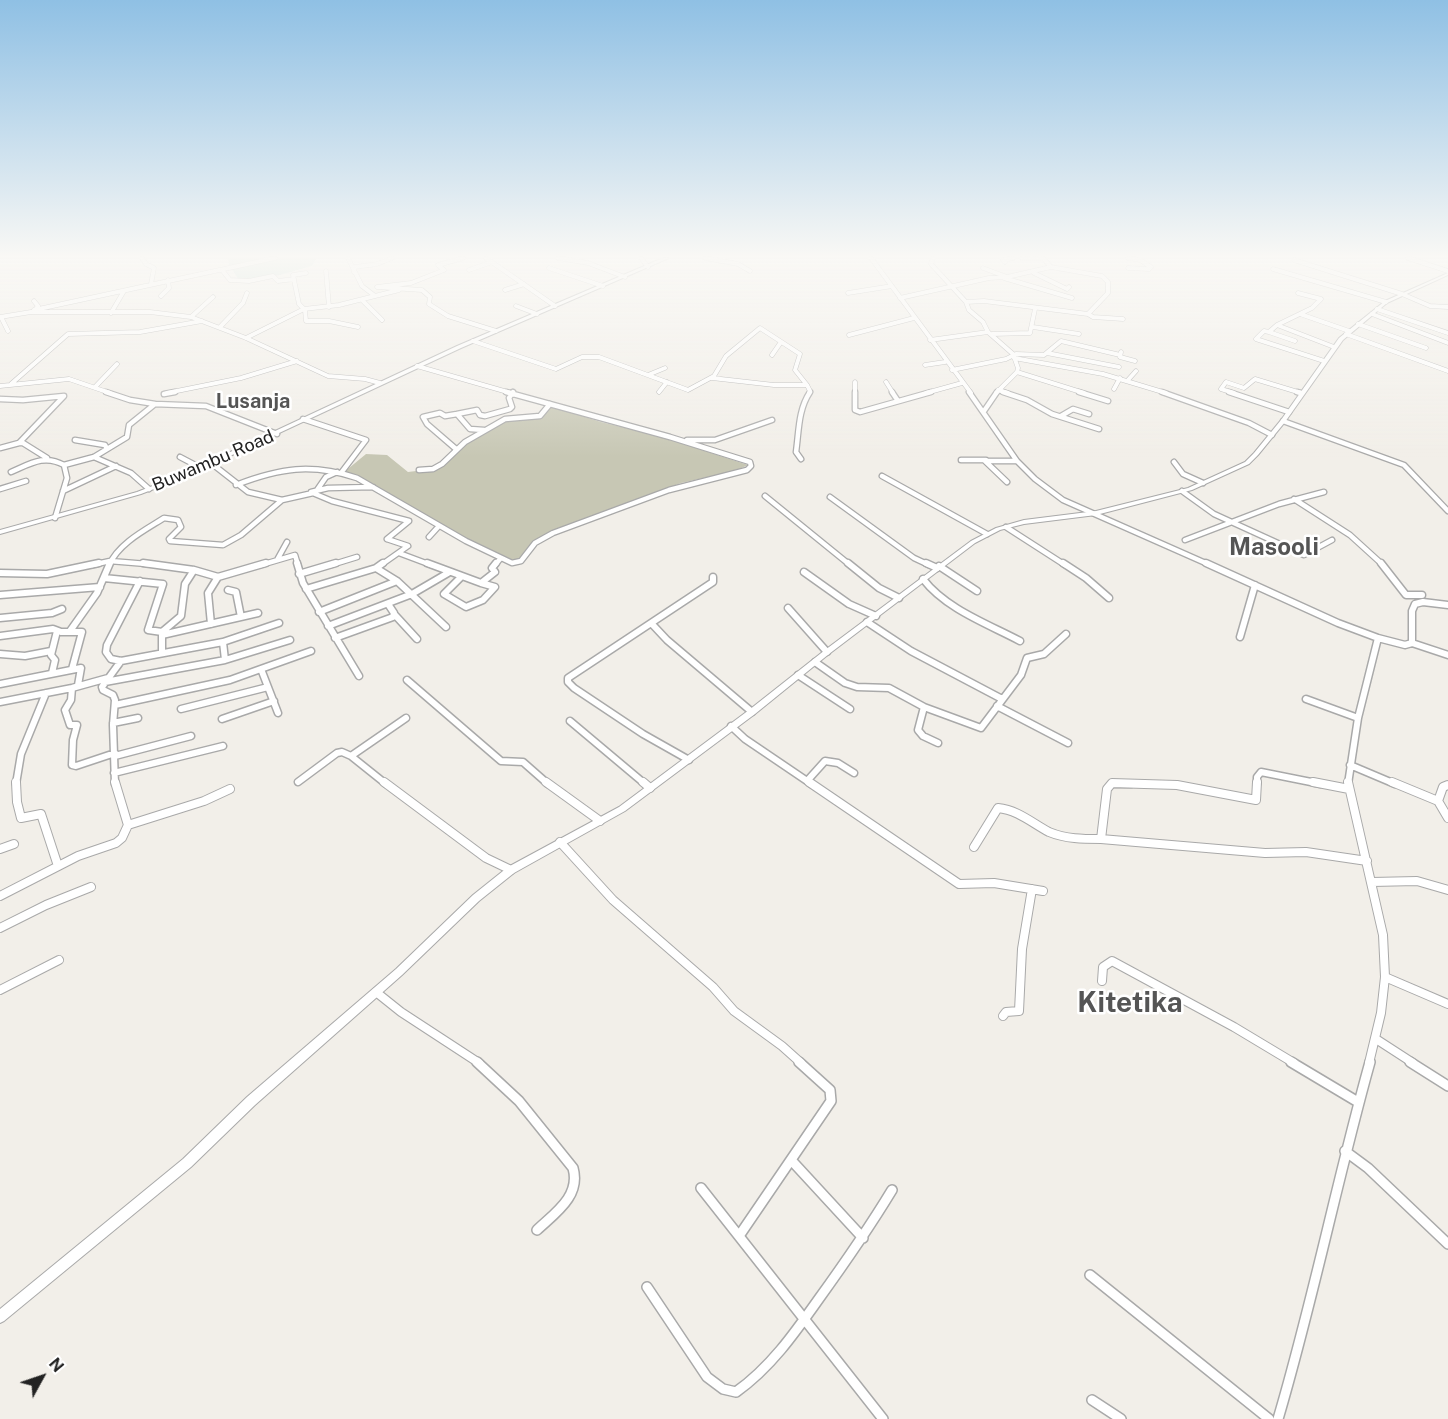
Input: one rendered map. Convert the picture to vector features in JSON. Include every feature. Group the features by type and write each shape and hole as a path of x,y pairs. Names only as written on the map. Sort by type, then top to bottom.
{"street":[{"path":"4,324 8,331"},
{"path":"0,393 68,334 140,332 184,324"},
{"path":"212,324 334,378 362,377 380,383"},
{"path":"246,338 274,324"},
{"path":"344,324 358,327"},
{"path":"475,324 495,331"},
{"name":"Buwambu Road","path":"0,532 149,489 201,468 277,434 303,419 380,383 512,324"},
{"path":"849,335 890,324"},
{"path":"919,324 984,411 1017,461 1035,479 1063,500 1338,623 1378,638 1405,645 1412,643 1448,655"},
{"path":"984,324 1013,356 1018,368 1017,372 998,390 984,411"},
{"path":"1325,324 1448,371"},
{"path":"0,1317 194,1156 251,1101 376,992 476,898 511,870 600,822 650,788 963,548 987,534 1046,518 1096,513 1182,491 1247,463 1283,421 1334,347 1358,324"},
{"path":"1359,324 1426,348"},
{"path":"1405,324 1448,343"},
{"path":"1418,324 1448,333"},
{"path":"1269,332 1277,325 1334,347"},
{"path":"930,340 990,333 1028,334 1033,327 1078,334"},
{"path":"473,341 556,369 582,357 595,356 688,390 712,378 726,356 760,328 800,354 795,370 810,391 802,413 796,452 801,459"},
{"path":"1295,341 1264,331 1256,339 1324,361"},
{"path":"1047,353 1061,341 1121,353 1122,358 1135,361"},
{"path":"772,355 782,342"},
{"path":"952,369 1006,360 1013,356 1047,353 1119,367"},
{"path":"1013,356 1128,380 1249,423 1272,435"},
{"path":"1412,364 1418,360"},
{"path":"164,394 241,378 297,361"},
{"path":"924,365 945,362"},
{"path":"94,387 117,364"},
{"path":"236,485 283,469 319,467 357,478 500,559 516,563 535,543 553,533 660,494 747,470 751,466 750,462 681,440 417,366"},
{"path":"648,375 664,368"},
{"path":"1128,380 1136,371"},
{"path":"1017,372 1108,401"},
{"path":"712,378 807,386"},
{"path":"1114,389 1120,378"},
{"path":"0,386 69,379 130,400 155,404 206,406 277,434"},
{"path":"1289,412 1221,389 1226,382 1244,388 1255,379 1301,393"},
{"path":"659,392 667,382"},
{"path":"855,382 855,410 858,412 962,383"},
{"path":"886,382 898,401"},
{"path":"998,390 1099,429"},
{"path":"456,450 422,418 434,413 445,416 477,410 480,415 484,416 510,409 512,407 509,398 513,392"},
{"path":"0,399 23,400 64,396 19,443"},
{"path":"0,448 23,443 47,458 64,465 94,457 124,440 129,425 155,404"},
{"path":"419,470 433,469 442,464 456,450 484,430 508,418 540,416 550,404"},
{"path":"1061,416 1073,409 1089,414"},
{"path":"457,414 470,429 484,430"},
{"path":"303,419 366,440 339,473 326,477 317,491"},
{"path":"681,440 715,440 772,420"},
{"path":"1283,421 1404,465 1448,511"},
{"path":"75,440 105,445 118,450"},
{"path":"94,457 137,477 149,489"},
{"path":"11,472 36,460 47,458"},
{"path":"180,458 201,468"},
{"path":"961,460 1017,461"},
{"path":"986,460 1007,482"},
{"path":"1174,462 1183,474 1203,483"},
{"path":"211,463 236,485 248,492 282,500"},
{"path":"55,518 67,478 64,465"},
{"path":"63,491 116,466"},
{"path":"882,476 987,534"},
{"path":"0,489 26,480"},
{"path":"70,631 100,587 113,555 165,518 178,520 181,527 169,539 170,541 222,546 242,533 282,500 333,488 373,487"},
{"path":"1182,491 1207,510 1229,522 1304,555 1332,540"},
{"path":"1185,540 1294,499 1324,492"},
{"path":"306,589 376,568 399,554 408,545 387,539 408,521 307,493"},
{"path":"765,496 879,588 899,598"},
{"path":"830,497 916,559 938,567 977,591"},
{"path":"1294,499 1350,535 1382,564 1406,595 1422,595"},
{"path":"429,537 440,526"},
{"path":"1006,527 1086,578 1109,598"},
{"path":"233,533 242,533"},
{"path":"277,560 287,542"},
{"path":"399,554 448,573 462,577 495,587 481,604 466,607 444,594 462,577"},
{"path":"0,573 47,574 110,561 154,564 194,570 218,577 295,555 298,574 359,676"},
{"path":"298,574 357,557"},
{"path":"481,583 495,572 492,568 500,559"},
{"path":"376,568 397,581 446,627"},
{"path":"162,653 162,633 181,616 185,584 194,570"},
{"path":"804,572 849,604 876,616"},
{"path":"328,626 412,594 448,573"},
{"path":"211,624 208,593 218,577"},
{"path":"688,760 643,734 568,682 568,678 713,582 713,577"},
{"path":"104,578 164,586 148,630 162,633 258,613"},
{"path":"923,579 948,601 1020,641"},
{"path":"140,581 107,645 108,656 111,659 121,661 223,642 279,623"},
{"path":"319,612 397,581"},
{"path":"1240,638 1255,585"},
{"path":"0,595 55,591 81,586 100,587"},
{"path":"228,590 236,592 241,617"},
{"path":"1412,643 1412,611 1415,604 1423,602 1448,605"},
{"path":"388,604 417,639"},
{"path":"788,608 827,652"},
{"path":"0,618 52,613 62,609"},
{"path":"335,638 395,615"},
{"path":"867,622 903,646 1002,699"},
{"path":"652,624 706,675 752,712"},
{"path":"0,636 53,629 80,631 82,634 72,669"},
{"path":"52,673 55,660 51,656 51,651 57,631"},
{"path":"815,662 845,683 857,687 886,687 924,707 978,728 983,726 1021,675 1028,658 1044,654 1066,634"},
{"path":"1278,1419 1292,1372 1345,1151 1376,1039 1385,977 1383,935 1349,789 1350,765 1358,718 1378,638"},
{"path":"0,702 106,680 225,660 290,639"},
{"path":"223,642 225,660"},
{"path":"0,654 25,656 51,651"},
{"path":"115,705 230,680 311,651"},
{"path":"0,897 58,866 116,843 122,838 128,825 114,773 115,705 113,695 102,690 106,680 121,661"},
{"path":"0,684 82,669 65,710 70,725 77,724 73,740 72,765 76,766 191,736"},
{"path":"261,669 279,713"},
{"path":"798,675 850,710"},
{"path":"407,680 501,761 523,762 558,792 600,822"},
{"path":"181,709 268,687"},
{"path":"45,693 18,766 14,787 21,818 41,814 58,866"},
{"path":"1306,699 1358,718"},
{"path":"222,719 274,701"},
{"path":"997,706 1068,743"},
{"path":"924,707 918,730 923,736 938,742"},
{"path":"113,723 138,718"},
{"path":"351,756 406,718"},
{"path":"570,721 650,788"},
{"path":"731,726 745,739 959,884 994,883 1043,891"},
{"path":"114,773 223,746"},
{"path":"298,782 337,753 342,752 351,756 486,858 511,870"},
{"path":"807,781 825,761 838,764 854,773"},
{"path":"1350,765 1438,801 1448,818"},
{"path":"1101,839 1107,789 1112,783 1177,785 1256,800 1257,777 1261,772 1349,789"},
{"path":"1438,801 1443,787 1448,785"},
{"path":"128,825 204,801 230,789"},
{"path":"974,847 998,808 1007,807 1058,835 1079,839 1101,839 1186,848 1248,850 1265,854 1306,852 1367,861"},
{"path":"560,842 613,900 713,987 734,1011 782,1046 830,1090 831,1101 739,1236"},
{"path":"0,849 14,844"},
{"path":"1372,882 1417,882 1448,890"},
{"path":"0,928 46,905 91,887"},
{"path":"1004,1016 1006,1012 1018,1011 1022,949 1032,889"},
{"path":"0,990 60,960"},
{"path":"1102,981 1103,967 1112,961 1226,1023 1358,1102"},
{"path":"1385,977 1448,1004"},
{"path":"376,992 395,1010 481,1065 537,1120 573,1168 577,1184 574,1191 537,1230"},
{"path":"1376,1039 1448,1086"},
{"path":"1345,1151 1368,1168 1448,1244"},
{"path":"792,1161 863,1238"},
{"path":"701,1188 883,1419"},
{"path":"647,1287 707,1377 723,1389 736,1392 756,1376 805,1318 863,1238 892,1190"},
{"path":"1090,1275 1269,1419"},
{"path":"1092,1400 1121,1419"}],"shaded area":[{"path":"550,406 601,422 662,437 748,465 735,471 681,483 561,528 530,545 519,560 509,561 343,473 366,454 387,455 408,472 433,469 465,444 508,419 543,416 546,408"}],"district":[{"name":"Lusanja","path":"253,402"},
{"name":"Masooli","path":"1274,548"},
{"name":"Kitetika","path":"1130,1003"}]}
